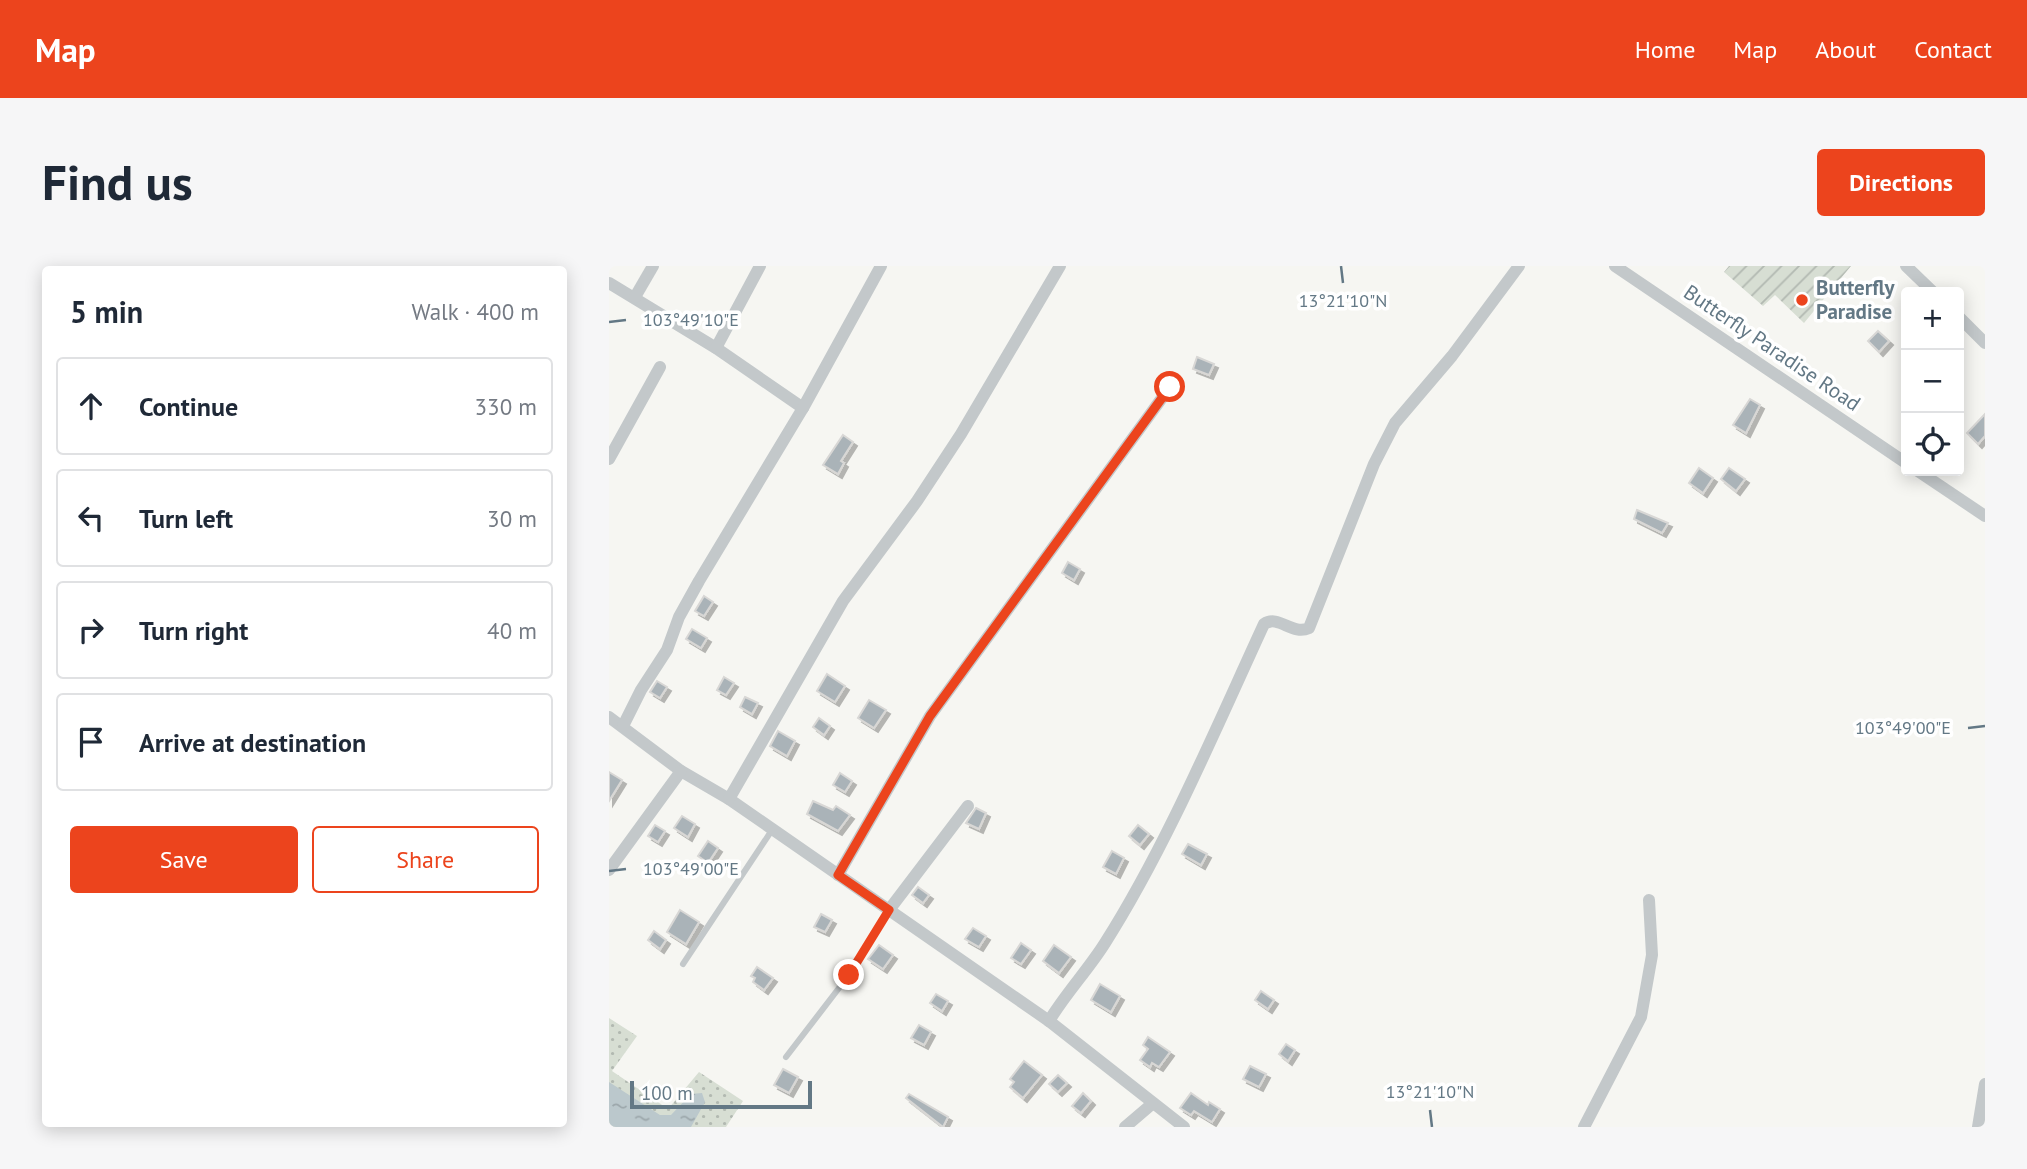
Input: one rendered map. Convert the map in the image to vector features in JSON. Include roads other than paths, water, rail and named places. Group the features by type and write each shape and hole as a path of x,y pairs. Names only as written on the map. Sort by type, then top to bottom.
{"street":[{"path":"635,298 653,266"},
{"path":"716,348 761,266"},
{"path":"623,726 641,690 667,650 679,617 692,593 803,408 881,266"},
{"path":"729,799 843,601 917,502 961,434 1060,266"},
{"path":"1049,1021 1068,990 1104,944 1145,872 1264,624 1276,621 1296,630 1309,628 1374,464 1395,423 1452,356 1518,266"},
{"name":"Butterfly Paradise Road","path":"1615,266 1901,460"},
{"path":"1906,266 1928,287"},
{"path":"609,283 716,348 803,408"},
{"path":"1964,322 1985,343"},
{"path":"609,459 660,367"},
{"path":"838,875 930,716 1170,387"},
{"path":"1925,476 1985,516"},
{"path":"609,717 681,771 729,799 1049,1021 1184,1127"},
{"path":"609,870 681,771"},
{"path":"889,910 968,806"},
{"path":"1584,1127 1641,1017 1652,955 1649,900"},
{"path":"1977,1127 1985,1084"},
{"path":"1125,1127 1152,1104"}],"lane":[{"path":"683,964 772,830"},
{"path":"786,1057 849,975 889,910"}],"water":[{"path":"609,1082 660,1115 671,1115 691,1094 702,1093 705,1102 691,1127 609,1127"}],"place":[{"name":"Butterfly Paradise","path":"1802,300"}]}
